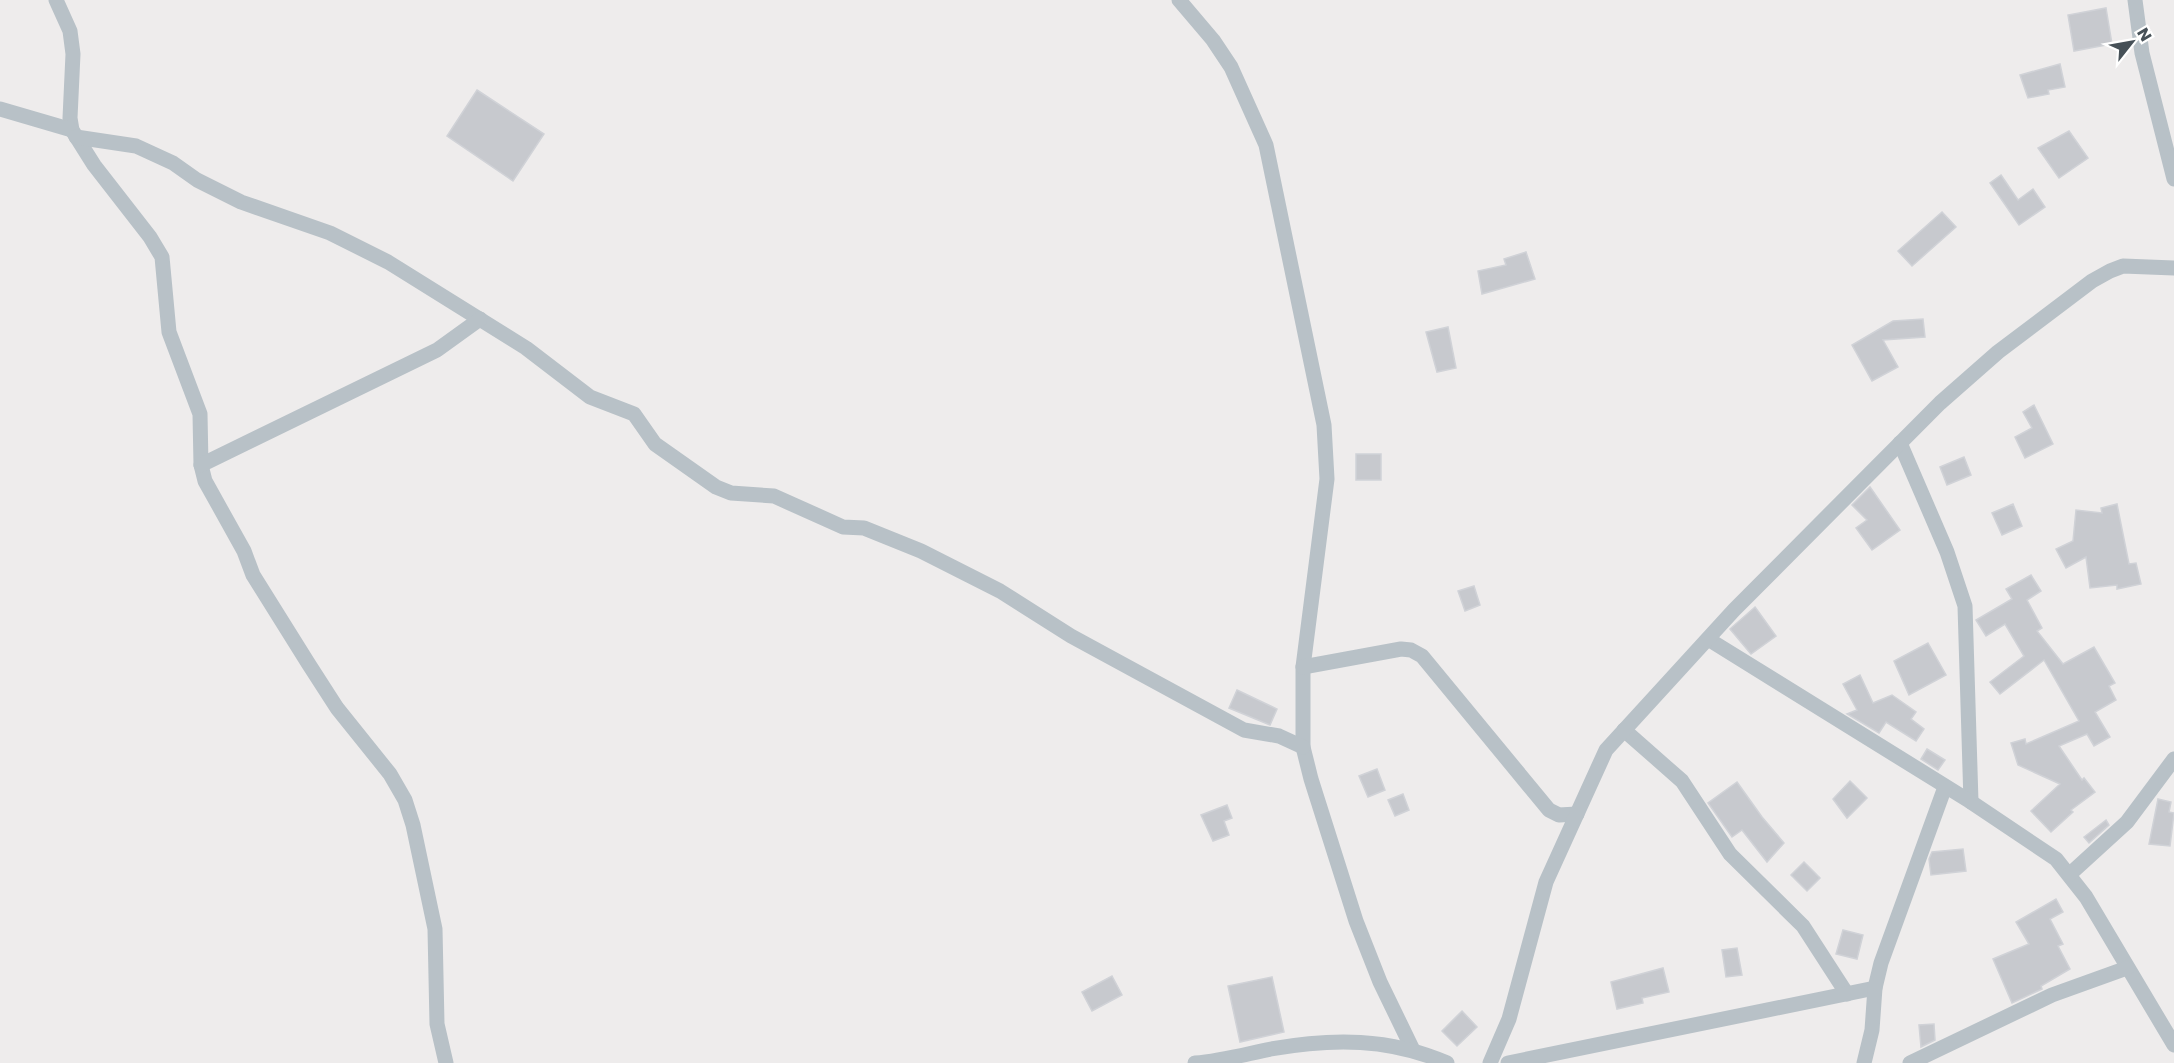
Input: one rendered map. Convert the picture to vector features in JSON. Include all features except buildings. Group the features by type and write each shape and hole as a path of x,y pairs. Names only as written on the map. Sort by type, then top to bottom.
{"street":[{"path":"56,0 70,31 73,54 70,118 74,134 94,165 150,237 162,257 169,332 200,414 201,465 205,481 259,584 337,708 390,774 405,800 413,825 435,929 437,1024 446,1063"},
{"path":"1179,0 1213,40 1231,67 1266,145 1324,425 1327,479 1303,667 1304,747 1311,779 1356,921 1380,982 1412,1048"},
{"path":"2135,0 2142,53 2174,179"},
{"path":"0,109 74,134 136,146 173,163 197,180 241,202 330,233 388,262 526,348 590,397 634,414 655,444 716,487 731,492 774,496 843,527 864,528 921,551 1000,591 1071,636 1244,730 1279,735 1304,747"},
{"path":"1490,1063 1509,1019 1546,882 1606,750 1734,610 1900,443 1998,352 2092,281 2123,266 2174,268"},
{"path":"201,465 437,350 480,319"},
{"path":"1900,443 1947,552 1965,606 1971,802"},
{"path":"1708,639 2037,845 2070,874 2174,1045"},
{"path":"1303,667 1401,649 1411,650 1422,656 1549,810 1559,815 1577,814"},
{"path":"1624,730 1682,781 1730,854 1803,926 1847,994"},
{"path":"2070,874 2127,822 2174,759"},
{"path":"1864,1063 1875,1012 1875,988 1881,963 1945,787"},
{"path":"1910,1063 2052,995 2127,968"},
{"path":"1508,1063 1875,988"},
{"path":"1194,1063 1300,1044 1334,1041 1412,1048 1447,1063"}]}
